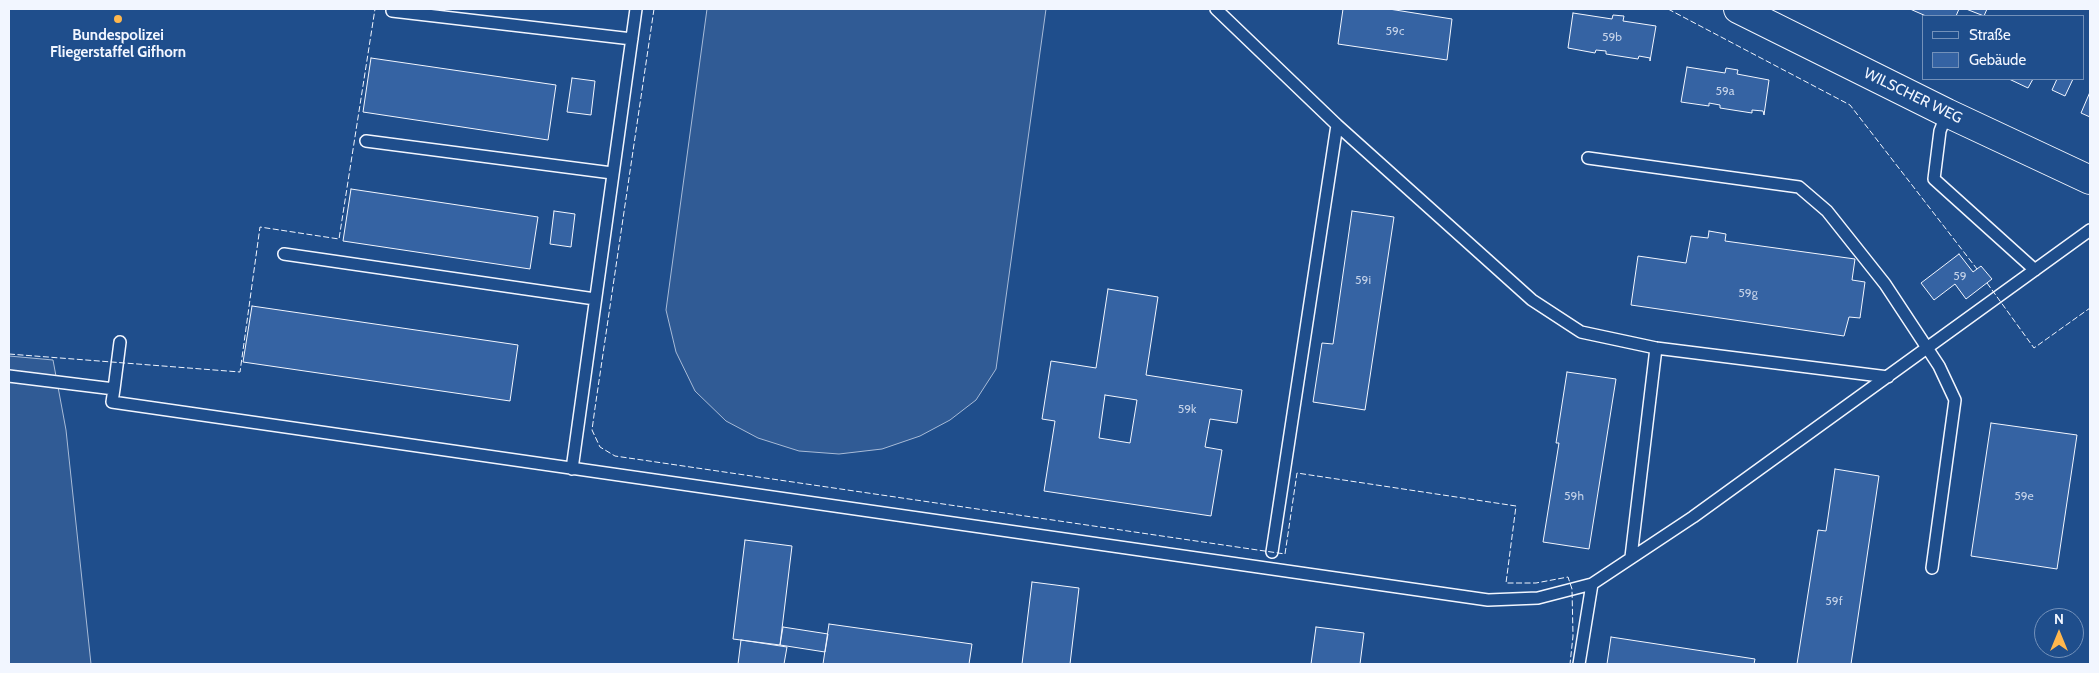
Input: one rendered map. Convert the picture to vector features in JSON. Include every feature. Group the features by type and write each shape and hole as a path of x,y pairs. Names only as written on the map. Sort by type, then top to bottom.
{"street":[{"name":"WILSCHER WEG","path":"1738,9 1947,113 2090,180"}],"lane":[{"path":"572,469 636,9"},
{"path":"1216,9 1337,125 1532,300 1581,332 1656,348 1888,378"},
{"path":"392,11 632,39"},
{"path":"1947,113 1940,131 1934,179 2035,270"},
{"path":"1272,552 1337,125"},
{"path":"366,140 612,173"},
{"path":"1588,158 1799,187 1833,218 1885,284 1939,366 1955,400 1932,568"},
{"path":"120,342 112,402 1488,600 1538,598 1592,584 1693,517 1928,350 2090,230"},
{"path":"284,254 596,299"},
{"path":"1631,557 1656,348"},
{"path":"9,376 114,389"},
{"path":"1579,664 1592,584"}],"shaded area":[{"path":"707,9 1046,9 996,369 976,400 950,420 920,436 882,449 839,454 799,451 758,438 726,421 695,391 676,352 666,310"},
{"path":"9,356 53,360 66,430 91,664 9,664"}],"building":[{"path":"1343,9 1389,9 1452,19 1447,60 1338,44"},
{"path":"1910,9 1959,9 1956,15 1924,15"},
{"path":"1966,9 1987,9 1984,15"},
{"path":"1573,13 1612,19 1613,15 1624,16 1623,21 1656,26 1650,61 1650,58 1639,56 1638,59 1606,54 1606,51 1596,50 1595,53 1568,48"},
{"path":"371,58 556,85 548,140 363,112"},
{"path":"1687,67 1725,73 1726,68 1738,70 1737,74 1769,80 1764,115 1763,111 1752,110 1752,113 1720,108 1720,105 1709,103 1709,106 1681,102"},
{"path":"572,78 595,81 591,115 567,112"},
{"path":"2011,80 2032,80 2028,88"},
{"path":"2057,80 2073,80 2065,96 2052,90"},
{"path":"2090,92 2090,117 2081,113"},
{"path":"351,189 538,217 530,269 343,241"},
{"path":"554,211 575,214 571,247 550,244"},
{"path":"1352,211 1394,217 1365,410 1313,402 1322,343 1333,344"},
{"path":"1709,231 1726,234 1725,241 1855,259 1852,280 1865,282 1860,318 1849,317 1844,336 1631,305 1638,256 1686,263 1691,236 1708,238"},
{"path":"1959,254 1973,272 1981,266 1992,279 1966,299 1955,284 1934,300 1921,283"},
{"path":"1108,289 1158,297 1146,375 1242,390 1237,423 1210,419 1205,447 1222,450 1211,516 1044,491 1055,421 1042,419 1051,361 1096,368","holes":["1105,395 1137,400 1130,443 1099,438"]},
{"path":"252,306 518,345 510,401 243,362"},
{"path":"1567,372 1616,379 1589,549 1543,542 1559,443 1556,443"},
{"path":"1991,423 2077,435 2057,569 1971,556"},
{"path":"1835,469 1879,476 1851,664 1797,664 1818,530 1826,531"},
{"path":"745,540 792,546 780,645 733,639"},
{"path":"1032,582 1079,588 1070,664 1022,664"},
{"path":"829,624 972,644 969,664 823,664"},
{"path":"783,627 828,634 825,652 780,645"},
{"path":"1316,627 1364,633 1360,664 1311,664"},
{"path":"1611,637 1755,659 1754,664 1607,664"},
{"path":"741,640 787,647 784,664 738,664"}],"fence":[{"path":"9,354 240,372 260,227 339,239 375,9"},
{"path":"654,9 592,430 600,447 615,456 1285,554 1297,473 1516,506 1506,583 1536,583 1568,577 1572,589 1573,636 1570,664"},
{"path":"1668,9 1850,105 1977,269"},
{"path":"1987,283 2034,348 2090,308"}],"place":[{"name":"Bundespolizei Fliegerstaffel Gifhorn","path":"118,19"}]}
